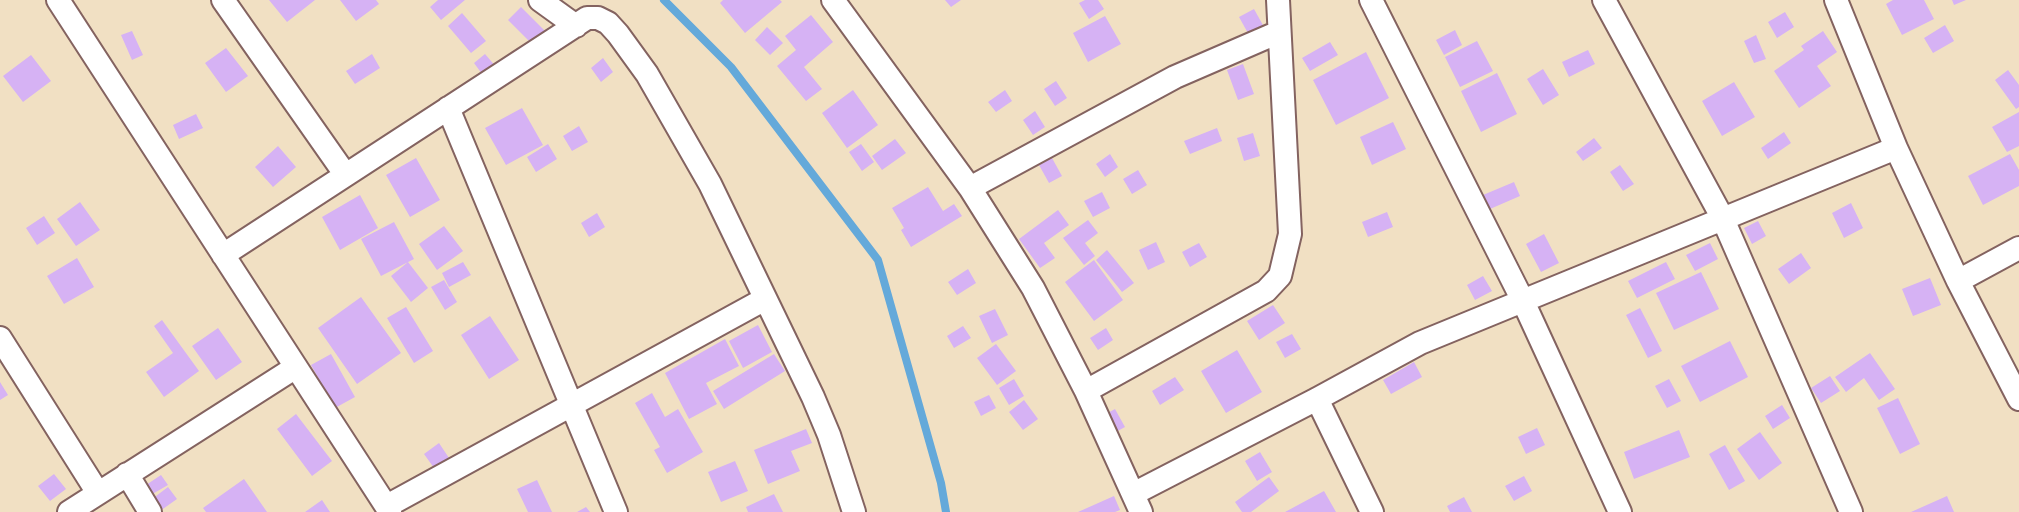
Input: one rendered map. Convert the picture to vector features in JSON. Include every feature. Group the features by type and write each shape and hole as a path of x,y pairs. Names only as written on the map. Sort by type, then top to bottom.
{"street":[{"path":"58,0 389,509 765,298"},
{"path":"223,0 345,174"},
{"path":"540,0 576,26"},
{"path":"833,0 970,188 1033,288 1086,391 1137,503 1317,399 1420,343 1722,217 1896,148"},
{"path":"1086,391 1266,291 1280,276 1290,234 1278,0"},
{"path":"1371,0 1522,299 1620,512"},
{"path":"1604,0 1722,217 1851,512"},
{"path":"1836,0 1896,148 1958,281 2019,399"},
{"path":"223,255 587,18 598,18 608,23 647,74 689,145 765,298 829,435 854,512"},
{"path":"970,188 1175,77 1279,32"},
{"path":"448,108 616,512"},
{"path":"1958,281 2019,248"},
{"path":"0,338 98,493"},
{"path":"69,512 296,367"},
{"path":"1317,399 1372,512"},
{"path":"128,474 150,512"}],"building":[{"path":"269,0 315,0 287,22"},
{"path":"340,0 376,0 379,4 356,21"},
{"path":"438,0 465,0 441,20 430,7"},
{"path":"723,0 780,0 782,2 745,33 720,3"},
{"path":"945,0 961,0 951,7"},
{"path":"1085,0 1098,0 1104,9 1089,19 1079,3"},
{"path":"1893,0 1924,0 1934,19 1902,35 1886,4"},
{"path":"1952,0 1966,0 1954,5"},
{"path":"521,7 546,32 533,45 508,20"},
{"path":"1254,9 1264,27 1249,35 1239,17"},
{"path":"1785,12 1794,27 1777,38 1768,22"},
{"path":"462,13 486,41 471,53 448,26"},
{"path":"811,15 833,42 804,67 822,89 806,101 777,66 796,50 785,36"},
{"path":"1105,16 1121,44 1088,62 1073,33"},
{"path":"1945,25 1954,41 1933,53 1924,38"},
{"path":"767,27 783,43 770,55 755,40"},
{"path":"1455,30 1462,45 1444,55 1436,40"},
{"path":"132,31 143,55 132,60 121,35"},
{"path":"1823,31 1837,52 1817,66 1831,86 1799,108 1774,71 1804,50 1801,46"},
{"path":"1756,35 1766,59 1754,63 1744,41"},
{"path":"1477,41 1493,71 1460,87 1445,57"},
{"path":"1330,42 1338,55 1310,71 1302,58"},
{"path":"226,48 248,76 226,92 205,63"},
{"path":"1588,50 1595,64 1569,77 1562,62"},
{"path":"1366,52 1389,98 1336,125 1313,80"},
{"path":"372,54 380,68 355,84 346,71"},
{"path":"485,54 497,68 485,78 474,63"},
{"path":"31,55 51,81 23,102 3,76"},
{"path":"603,58 613,72 601,82 591,68"},
{"path":"1243,64 1254,94 1238,100 1227,70"},
{"path":"1543,69 1559,95 1543,105 1527,79"},
{"path":"2008,70 2019,85 2019,107 2016,109 1995,80"},
{"path":"1497,73 1517,114 1481,132 1461,91"},
{"path":"1056,81 1067,98 1055,106 1044,89"},
{"path":"1734,82 1755,117 1722,136 1702,101"},
{"path":"853,90 878,125 847,148 822,113"},
{"path":"1005,90 1012,101 996,112 988,102"},
{"path":"522,108 543,145 506,165 485,128"},
{"path":"1035,111 1045,127 1033,135 1023,120"},
{"path":"2019,112 2019,146 2007,152 1992,127"},
{"path":"196,114 203,128 179,139 173,125"},
{"path":"1393,122 1406,149 1372,165 1360,137"},
{"path":"579,126 588,142 572,151 563,136"},
{"path":"1217,128 1222,141 1190,154 1184,141"},
{"path":"1784,132 1791,143 1768,159 1761,148"},
{"path":"1253,133 1260,156 1244,161 1237,138"},
{"path":"1594,138 1602,148 1583,161 1576,152"},
{"path":"895,139 906,153 882,170 872,156"},
{"path":"548,144 557,159 536,172 527,157"},
{"path":"861,144 874,162 862,171 849,152"},
{"path":"278,146 296,167 273,187 255,167"},
{"path":"1110,154 1118,167 1105,177 1096,164"},
{"path":"2010,154 2019,170 2019,186 1983,205 1968,176"},
{"path":"416,158 440,200 410,217 386,175"},
{"path":"1052,158 1062,176 1049,183 1039,165"},
{"path":"1620,165 1634,184 1623,191 1610,172"},
{"path":"1138,170 1147,185 1132,194 1123,179"},
{"path":"1514,182 1520,196 1490,209 1483,195"},
{"path":"928,187 943,211 954,204 962,216 911,247 901,230 904,228 892,208"},
{"path":"1102,192 1110,208 1093,217 1084,201"},
{"path":"360,195 378,228 340,250 322,217"},
{"path":"80,202 100,230 76,246 57,219"},
{"path":"1851,203 1863,228 1844,238 1832,213"},
{"path":"1058,210 1069,225 1044,243 1055,258 1040,268 1019,239"},
{"path":"1387,212 1393,227 1368,237 1362,222"},
{"path":"597,213 605,227 589,237 581,223"},
{"path":"44,216 55,233 37,245 26,228"},
{"path":"1088,220 1098,233 1085,243 1095,256 1084,265 1063,238"},
{"path":"1758,221 1766,236 1752,244 1744,228"},
{"path":"394,222 414,259 381,276 361,239"},
{"path":"444,226 463,251 437,270 419,244"},
{"path":"1544,234 1559,263 1541,272 1526,244"},
{"path":"1156,242 1165,262 1148,270 1139,250"},
{"path":"1199,243 1207,257 1190,267 1182,252"},
{"path":"1710,243 1718,259 1695,271 1686,255"},
{"path":"1107,250 1134,283 1122,292 1096,260"},
{"path":"1801,253 1811,268 1789,284 1778,269"},
{"path":"77,258 94,287 64,304 47,276"},
{"path":"1094,260 1123,300 1094,321 1065,282"},
{"path":"408,262 428,288 411,302 391,276"},
{"path":"463,262 471,275 449,287 442,273"},
{"path":"1666,262 1675,279 1637,298 1628,281"},
{"path":"968,269 976,283 957,295 948,282"},
{"path":"1701,272 1719,309 1674,330 1656,293"},
{"path":"1483,276 1492,291 1475,300 1467,285"},
{"path":"1930,278 1941,305 1913,316 1902,289"},
{"path":"444,280 457,302 445,310 431,287"},
{"path":"361,297 401,353 357,384 318,328"},
{"path":"1273,305 1285,323 1259,340 1247,321"},
{"path":"406,307 433,351 414,363 387,318"},
{"path":"1640,308 1662,351 1648,358 1626,315"},
{"path":"995,309 1008,335 992,343 979,316"},
{"path":"490,316 519,360 489,379 461,335"},
{"path":"162,320 199,371 164,397 146,372 173,353 154,326"},
{"path":"758,325 772,352 743,368 729,341"},
{"path":"963,326 971,338 954,348 947,336"},
{"path":"218,328 242,362 216,380 192,346"},
{"path":"1106,328 1113,340 1098,350 1090,338"},
{"path":"1292,334 1301,349 1285,358 1276,342"},
{"path":"725,339 739,366 706,383 717,404 689,419 665,373"},
{"path":"1730,341 1748,377 1700,402 1681,366"},
{"path":"996,344 1016,371 997,385 977,358"},
{"path":"1237,350 1262,392 1226,413 1201,371"},
{"path":"1870,353 1895,389 1879,400 1864,378 1846,392 1835,377"},
{"path":"331,354 355,397 335,408 311,365"},
{"path":"774,354 785,371 724,409 713,391"},
{"path":"1414,362 1422,377 1391,394 1383,380"},
{"path":"1830,376 1840,391 1821,403 1811,388"},
{"path":"1175,377 1184,390 1160,405 1152,391"},
{"path":"1014,379 1024,396 1009,405 999,388"},
{"path":"1669,379 1681,401 1667,408 1655,386"},
{"path":"0,382 8,395 0,400"},
{"path":"652,393 665,417 678,409 703,452 667,473 654,450 660,447 635,403"},
{"path":"989,395 996,408 981,416 974,402"},
{"path":"1898,398 1920,444 1900,454 1877,408"},
{"path":"1024,400 1038,419 1023,430 1009,412"},
{"path":"1782,405 1790,418 1773,429 1765,416"},
{"path":"1115,409 1125,427 1114,433 1104,415"},
{"path":"296,414 332,461 312,476 277,429"},
{"path":"1537,428 1545,445 1526,454 1518,437"},
{"path":"806,429 812,443 791,451 800,471 768,484 754,450"},
{"path":"1679,430 1690,457 1634,479 1624,452"},
{"path":"1760,432 1782,463 1759,480 1737,449"},
{"path":"439,443 449,458 434,468 424,454"},
{"path":"1725,445 1745,481 1729,490 1709,454"},
{"path":"1260,452 1272,472 1257,481 1245,461"},
{"path":"735,461 748,491 721,502 708,472"},
{"path":"54,474 66,489 50,501 38,486"},
{"path":"161,475 168,485 149,496 143,487"},
{"path":"1524,476 1532,491 1514,501 1505,486"},
{"path":"1269,477 1279,491 1251,512 1242,512 1235,502"},
{"path":"244,479 267,512 206,512 203,508"},
{"path":"537,480 552,512 528,512 517,489"},
{"path":"168,487 177,499 160,511 152,499"},
{"path":"1324,491 1336,512 1285,512"},
{"path":"774,494 783,512 748,512 746,507"},
{"path":"1114,496 1120,510 1078,512"},
{"path":"1947,496 1954,512 1911,512"},
{"path":"1464,497 1472,512 1450,512 1447,506"},
{"path":"322,500 330,512 305,512"},
{"path":"586,507 590,512 577,512"}],"waterway":[{"path":"664,0 731,67 878,260 941,483 946,512"}]}
